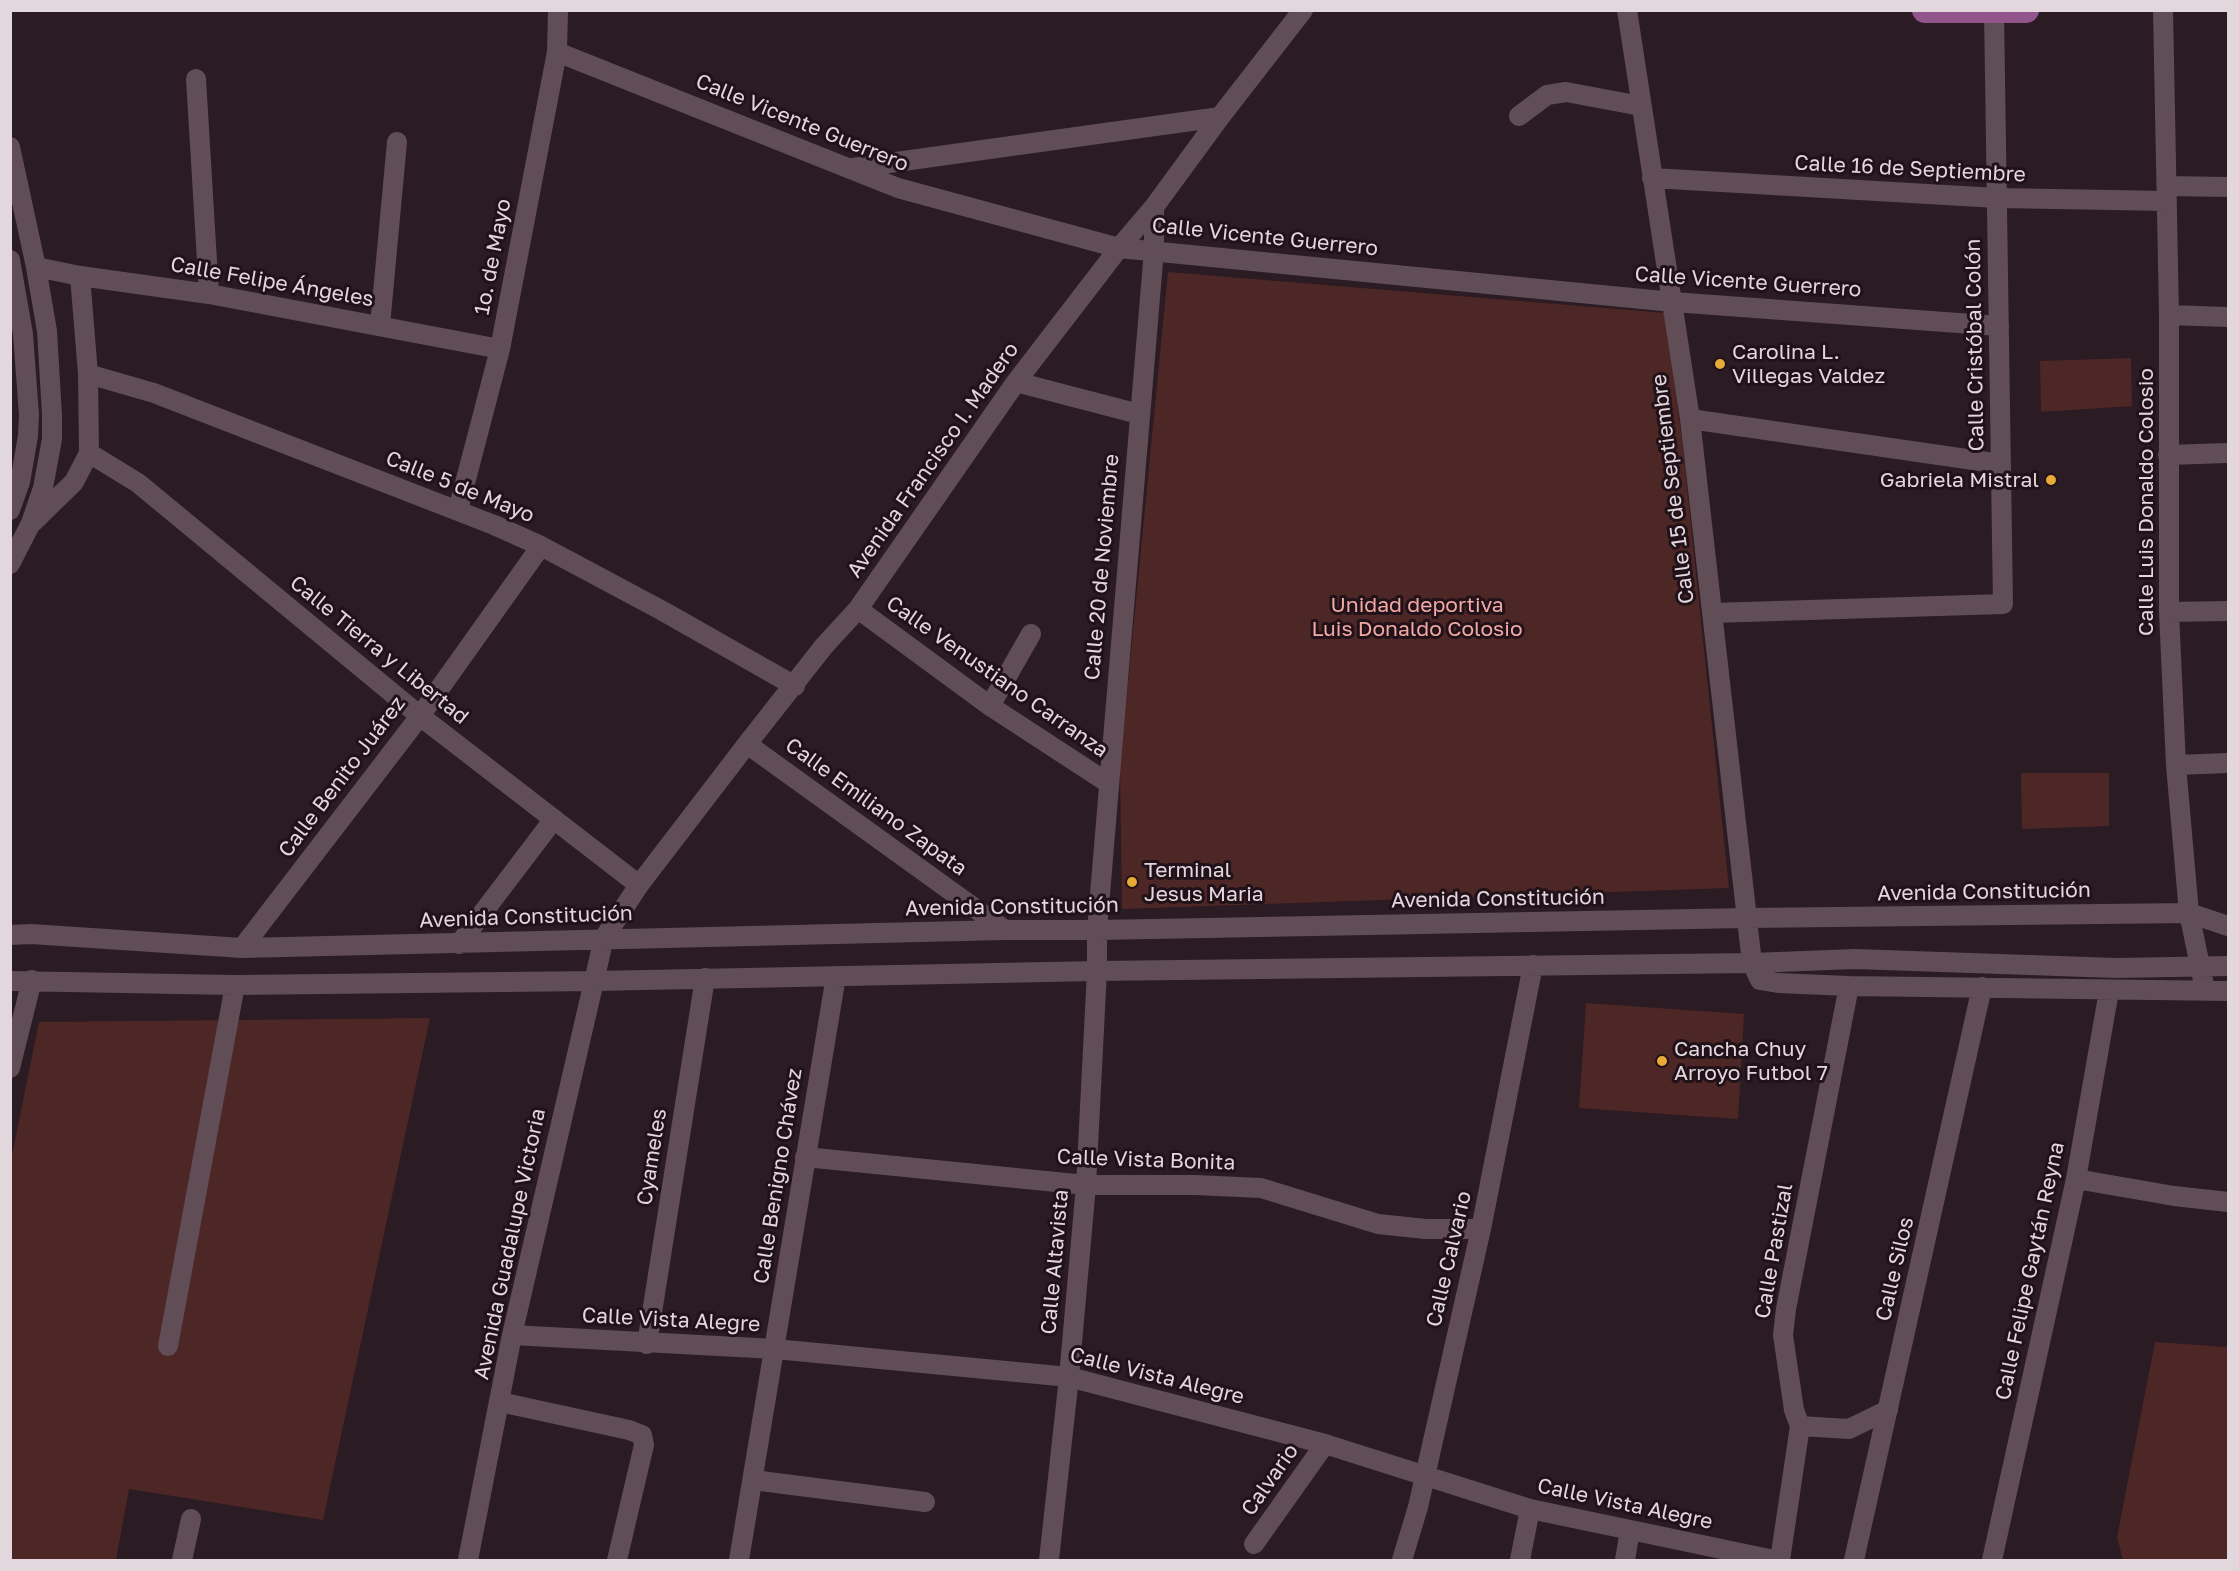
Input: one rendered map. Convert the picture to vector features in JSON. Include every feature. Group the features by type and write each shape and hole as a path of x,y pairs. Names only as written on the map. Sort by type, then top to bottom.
{"main road":[{"path":"1925,10 2026,10"}],"street":[{"name":"1o. de Mayo","path":"458,510 500,349 557,52 558,10"},
{"name":"Avenida Francisco I. Madero","path":"604,938 639,885 747,744 795,686 824,646 858,609 1016,382 1119,248 1154,207 1303,10"},
{"name":"Calle 15 de Septiembre","path":"1627,10 1690,419 1752,963"},
{"name":"Calle Luis Donaldo Colosio","path":"2163,10 2169,315 2169,612 2176,765 2189,913 2199,968 2206,991"},
{"name":"Calle Cristóbal Colón","path":"1712,613 2003,604 1994,11"},
{"name":"Calle Vicente Guerrero","path":"557,52 853,168 898,188 1119,248 1673,302 1999,326"},
{"path":"196,79 209,294"},
{"path":"1519,116 1547,95 1566,92 1641,106"},
{"path":"853,168 1220,117"},
{"path":"380,325 397,142"},
{"path":"10,147 36,267 47,331 52,415 52,439 43,488 31,523 10,564"},
{"name":"Calle 16 de Septiembre","path":"1652,178 1997,198 2167,194 2229,187"},
{"name":"Calle 20 de Noviembre","path":"1097,930 1154,250 1154,207"},
{"path":"10,260 23,334 29,415 28,436 20,482 10,510"},
{"name":"Calle Felipe Ángeles","path":"36,267 80,276 209,294 500,349"},
{"path":"31,523 74,482 89,453 88,374 80,276"},
{"path":"2169,315 2229,317"},
{"name":"Calle 5 de Mayo","path":"88,374 154,393 458,510 541,546 661,610 795,686"},
{"path":"1016,382 1139,414"},
{"path":"1690,419 2001,464"},
{"name":"Calle Tierra y Libertad","path":"89,453 138,483 420,716 639,885"},
{"path":"2168,455 2229,453"},
{"name":"Calle Benito Juárez","path":"242,948 420,716 541,546"},
{"name":"Calle Venustiano Carranza","path":"858,609 990,706 1108,783"},
{"path":"2169,612 2229,611"},
{"path":"990,706 1031,634"},
{"name":"Calle Emiliano Zapata","path":"747,744 1005,930"},
{"path":"2176,765 2229,763"},
{"path":"459,944 554,819"},
{"name":"Avenida Constitución","path":"10,935 31,934 242,948 1005,930 2189,913 2229,927"},
{"name":"Calle Altavista","path":"1049,1560 1069,1377 1086,1185 1097,930"},
{"name":"Avenida Guadalupe Victoria","path":"468,1560 512,1335 604,938"},
{"path":"10,981 235,985 594,981 1097,971 1752,963 1855,959 2116,968 2229,966"},
{"path":"1752,963 1760,980 1778,983 2109,991 2229,991"},
{"name":"Calle Calvario","path":"1402,1560 1418,1507 1481,1229 1533,965"},
{"name":"Calle Benigno Chávez","path":"739,1560 836,976"},
{"name":"Cyameles","path":"647,1344 705,978"},
{"path":"10,1068 32,980"},
{"path":"168,1346 235,985"},
{"name":"Calle Pastizal","path":"1780,1560 1800,1426 1794,1410 1783,1335 1786,1310 1850,986"},
{"name":"Calle Silos","path":"1854,1560 1982,987"},
{"name":"Calle Felipe Gaytán Reyna","path":"1992,1560 2076,1179 2109,991"},
{"name":"Calle Vista Bonita","path":"805,1157 1086,1185 1261,1188 1378,1224 1426,1229 1481,1229"},
{"path":"2076,1179 2174,1196 2229,1202"},
{"name":"Calle Vista Alegre","path":"512,1335 647,1344 775,1349 1069,1377 1325,1444 1530,1509 1774,1560"},
{"path":"500,1402 642,1435 644,1445 617,1560"},
{"path":"1800,1426 1849,1429 1888,1410"},
{"name":"Calvario","path":"1254,1544 1325,1444"},
{"path":"753,1480 925,1502"},
{"path":"1520,1560 1530,1509"},
{"path":"182,1560 191,1519"},
{"path":"1625,1560 1630,1530"}],"green space":[{"name":"Unidad deportiva Luis Donaldo Colosio","path":"1168,272 1665,313 1682,440 1729,888 1122,909 1120,765"},
{"path":"2131,358 2132,406 2041,412 2040,361"},
{"path":"2021,773 2109,773 2109,826 2022,829"},
{"name":"Cancha Chuy Arroyo Futbol 7","path":"1586,1003 1744,1014 1738,1119 1579,1108"},
{"path":"430,1018 323,1520 129,1489 116,1560 11,1560 11,1160 39,1022"},
{"path":"2155,1342 2228,1347 2228,1560 2123,1560 2117,1537"}],"place":[{"name":"Carolina L. Villegas Valdez","path":"1720,364"},
{"name":"Gabriela Mistral","path":"2051,480"},
{"name":"Terminal Jesus Maria","path":"1132,882"},
{"name":"Cancha Chuy Arroyo Futbol 7","path":"1662,1061"}]}
